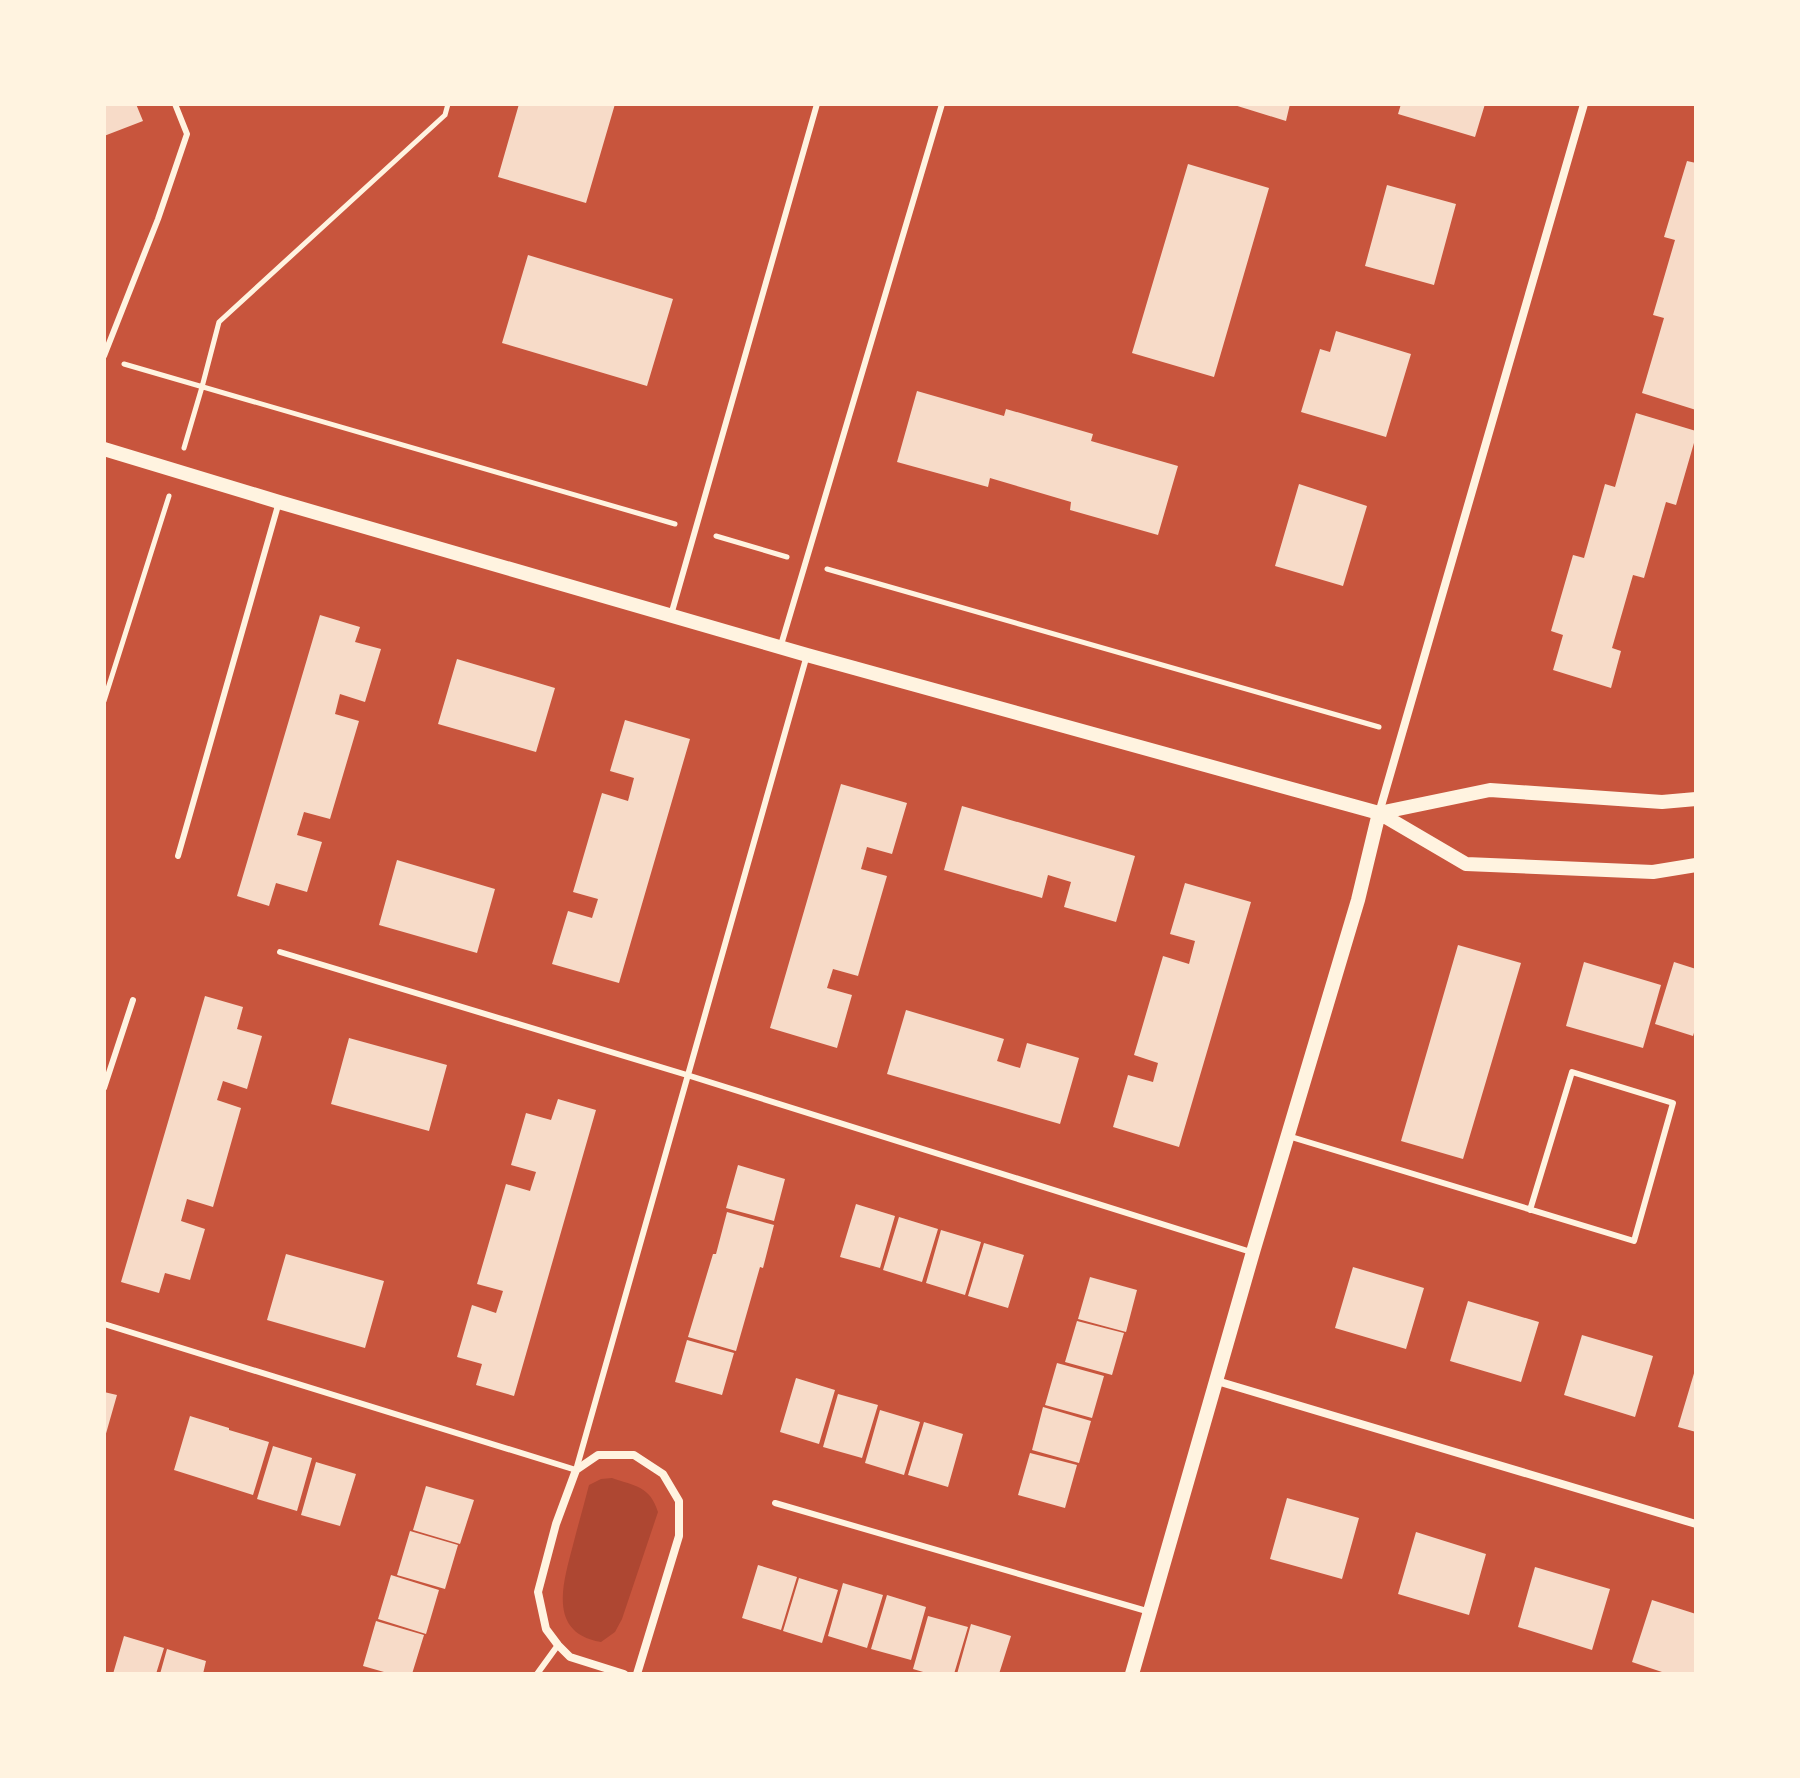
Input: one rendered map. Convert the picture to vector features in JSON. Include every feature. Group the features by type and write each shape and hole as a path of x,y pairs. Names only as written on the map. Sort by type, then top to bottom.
{"street":[{"path":"1132,1674 1358,900 1379,813 1584,104"},
{"path":"104,449 807,655 1379,813 1466,864 1653,872 1696,865"},
{"path":"1379,813 1490,790 1662,802 1696,799"},
{"path":"1217,1381 1696,1524"},
{"path":"624,1674 570,1657 546,1629 538,1592 556,1524 576,1470 598,1455 634,1455 663,1474 679,1501 679,1536 637,1674"}],"lane":[{"path":"104,356 158,219 187,134 175,104"},
{"path":"671,615 817,104"},
{"path":"780,647 942,104"},
{"path":"178,856 279,502"},
{"path":"104,1324 576,1470 807,655"},
{"path":"280,952 1253,1252"},
{"path":"104,1088 133,1000"},
{"path":"1288,1136 1530,1210 1634,1241 1673,1103 1572,1072 1530,1210"},
{"path":"775,1503 1150,1612"},
{"path":"537,1674 558,1645"}],"path":[{"path":"104,701 178,470 219,322 445,115 448,104"},
{"path":"118,363 1402,734"}],"shaded area":[{"path":"612,1478 646,1492 658,1512 622,1619 615,1632 601,1642 584,1637 572,1628 566,1617 563,1590 589,1485"}],"building":[{"path":"104,104 136,104 143,121 104,136"},
{"path":"519,104 615,104 586,203 498,177"},
{"path":"1231,104 1290,104 1286,121"},
{"path":"1401,104 1485,104 1475,137 1398,114"},
{"path":"1687,161 1696,163 1696,410 1642,393 1664,318 1653,315 1675,240 1664,237"},
{"path":"1188,164 1269,188 1214,377 1132,353"},
{"path":"1387,185 1456,204 1434,285 1365,266"},
{"path":"528,255 673,299 647,386 502,343"},
{"path":"1336,331 1411,354 1386,437 1301,412 1320,349 1330,352"},
{"path":"917,391 1004,416 1006,409 1093,434 1091,441 1178,466 1158,535 1070,510 1071,502 990,478 988,487 897,462"},
{"path":"1636,413 1696,431 1696,436 1676,505 1666,502 1644,578 1633,575 1612,648 1621,651 1611,688 1553,670 1563,635 1551,631 1573,555 1584,558 1605,484 1615,487"},
{"path":"1299,484 1367,506 1343,586 1275,566"},
{"path":"320,615 360,627 355,642 381,649 365,702 340,694 335,714 359,721 330,819 304,812 297,835 322,842 307,892 276,883 269,906 237,896"},
{"path":"457,659 555,688 536,752 438,724"},
{"path":"625,720 690,739 619,983 552,964 568,911 592,918 598,899 573,892 602,793 628,801 634,778 610,771"},
{"path":"841,784 907,803 892,854 867,847 861,869 887,876 858,976 833,969 827,988 852,995 837,1048 770,1028"},
{"path":"962,806 1135,856 1116,922 1064,907 1071,882 1048,875 1042,898 944,870"},
{"path":"397,860 495,889 477,953 379,925"},
{"path":"1185,883 1251,902 1179,1147 1113,1127 1128,1075 1153,1082 1158,1063 1134,1055 1163,956 1189,964 1195,941 1170,934"},
{"path":"1458,945 1521,963 1463,1159 1401,1141"},
{"path":"1584,962 1661,985 1643,1048 1566,1026"},
{"path":"1674,962 1696,969 1696,1026 1693,1036 1655,1024"},
{"path":"205,996 243,1007 237,1029 262,1036 247,1089 223,1081 217,1100 241,1108 213,1207 187,1199 181,1221 205,1229 190,1280 165,1273 159,1293 121,1282"},
{"path":"906,1010 1004,1039 997,1061 1020,1068 1027,1043 1079,1058 1060,1124 887,1074"},
{"path":"349,1038 447,1065 429,1131 331,1104"},
{"path":"558,1099 596,1110 514,1396 476,1385 482,1364 457,1357 472,1305 496,1313 503,1291 477,1284 506,1184 530,1191 536,1172 511,1165 526,1113 551,1120"},
{"path":"738,1165 785,1179 774,1221 726,1208"},
{"path":"856,1204 895,1216 880,1268 840,1257"},
{"path":"727,1212 774,1225 736,1351 688,1337"},
{"path":"899,1217 938,1229 922,1282 883,1270"},
{"path":"941,1230 981,1242 965,1295 926,1283"},
{"path":"984,1243 1024,1255 1008,1308 968,1296"},
{"path":"286,1254 384,1281 365,1348 267,1320"},
{"path":"1353,1267 1424,1288 1406,1349 1335,1328"},
{"path":"1090,1277 1137,1290 1126,1332 1078,1319"},
{"path":"1468,1301 1539,1322 1521,1382 1450,1361"},
{"path":"1077,1321 1124,1333 1112,1375 1065,1362"},
{"path":"1582,1335 1653,1356 1635,1417 1564,1395"},
{"path":"687,1340 734,1353 722,1395 675,1382"},
{"path":"1057,1363 1104,1376 1092,1418 1045,1405"},
{"path":"1696,1370 1696,1432 1678,1427"},
{"path":"796,1378 835,1390 819,1444 780,1432"},
{"path":"104,1392 117,1395 105,1437 104,1437"},
{"path":"838,1394 878,1405 862,1458 823,1447"},
{"path":"1043,1407 1091,1421 1079,1463 1032,1450"},
{"path":"880,1410 920,1422 904,1475 865,1463"},
{"path":"190,1416 269,1442 253,1495 174,1470"},
{"path":"924,1422 963,1434 948,1487 908,1475"},
{"path":"273,1446 312,1458 297,1511 257,1499"},
{"path":"1030,1453 1077,1465 1065,1508 1018,1495"},
{"path":"316,1462 356,1474 340,1526 301,1515"},
{"path":"426,1486 474,1500 460,1544 413,1530"},
{"path":"1287,1498 1359,1518 1342,1579 1270,1559"},
{"path":"410,1531 458,1545 445,1589 397,1575"},
{"path":"1416,1532 1486,1554 1469,1615 1398,1594"},
{"path":"758,1565 797,1577 781,1630 742,1618"},
{"path":"1535,1567 1610,1589 1592,1650 1518,1627"},
{"path":"391,1575 439,1590 426,1634 378,1619"},
{"path":"799,1578 838,1590 822,1643 783,1631"},
{"path":"843,1583 883,1595 867,1648 828,1636"},
{"path":"887,1595 926,1607 911,1660 871,1649"},
{"path":"1652,1600 1696,1614 1696,1674 1668,1674 1632,1662"},
{"path":"928,1616 968,1627 954,1674 930,1674 913,1669"},
{"path":"376,1621 424,1635 412,1674 391,1674 363,1666"},
{"path":"971,1624 1011,1636 999,1674 957,1674"},
{"path":"124,1636 164,1648 156,1674 113,1674"},
{"path":"167,1649 206,1661 203,1674 160,1674"}]}
